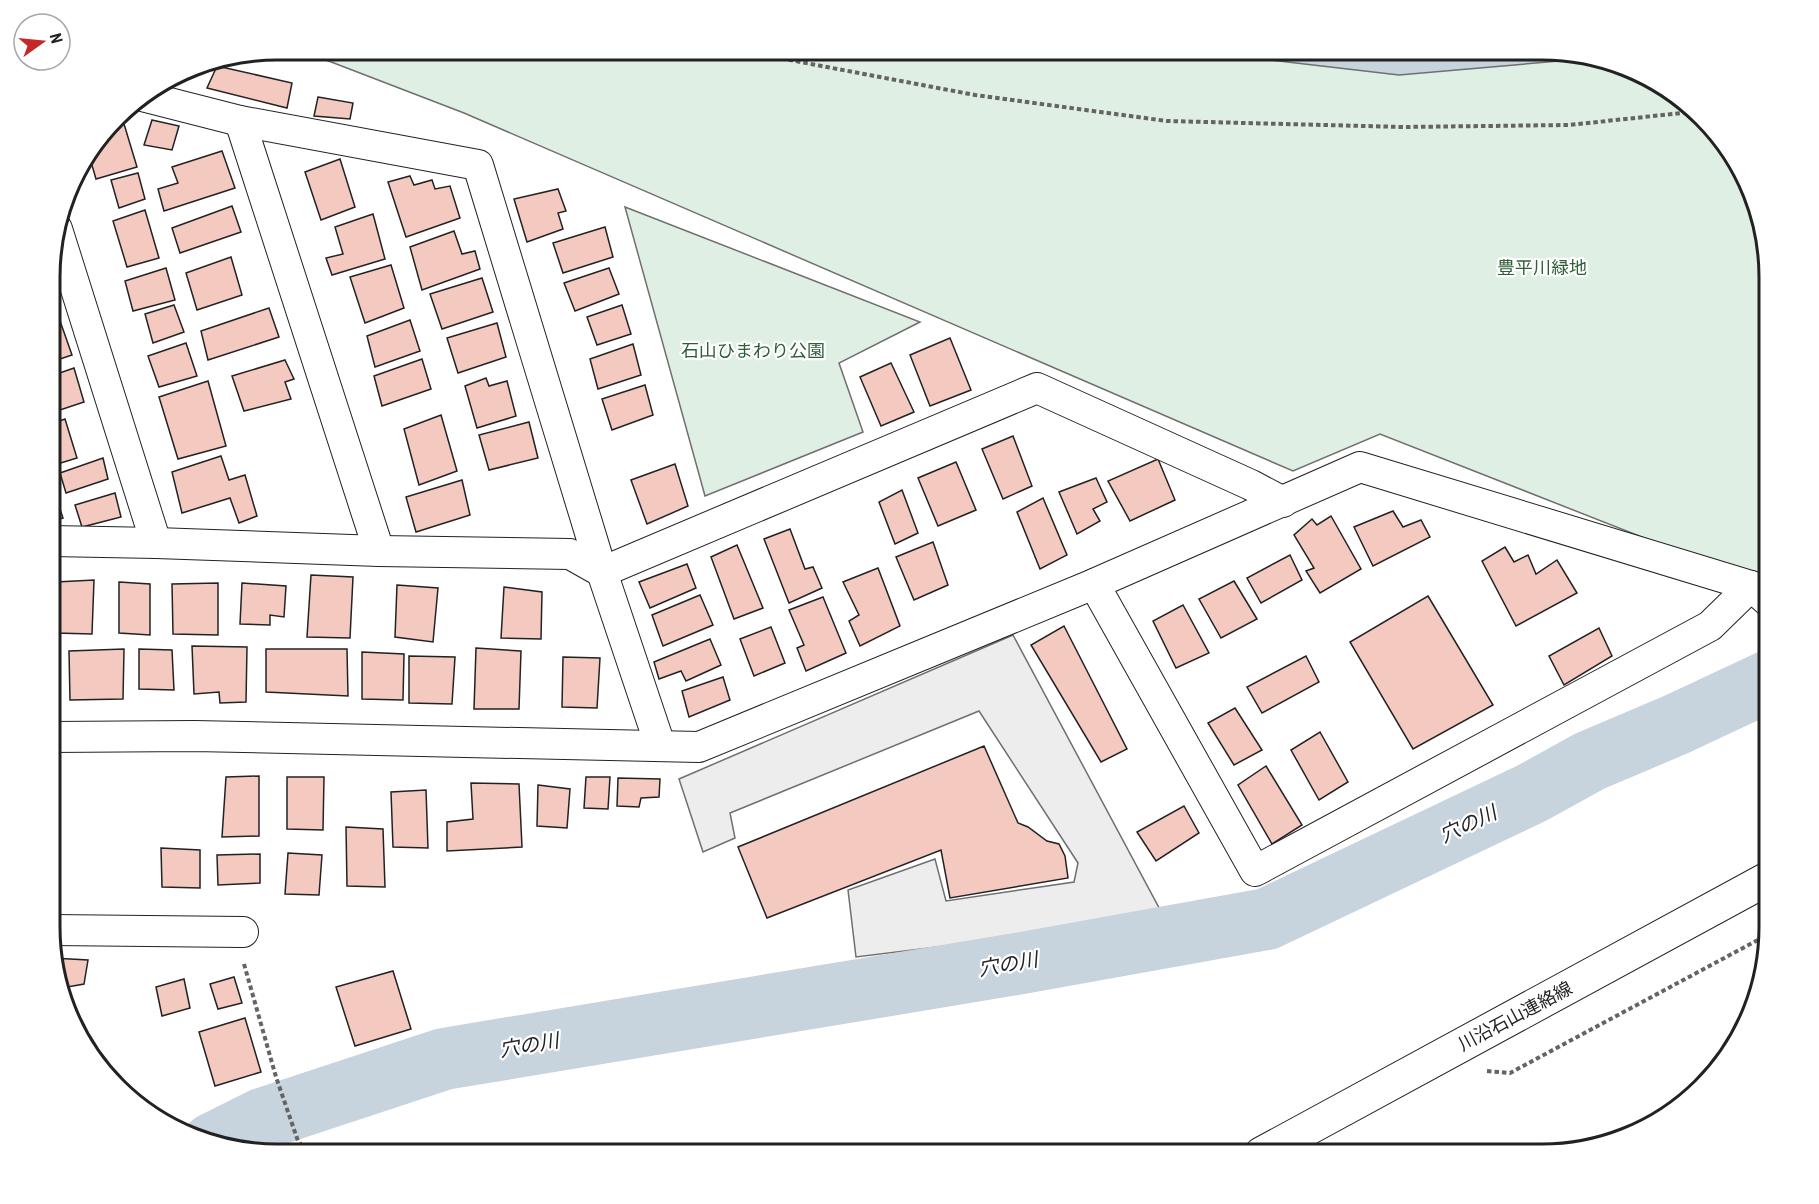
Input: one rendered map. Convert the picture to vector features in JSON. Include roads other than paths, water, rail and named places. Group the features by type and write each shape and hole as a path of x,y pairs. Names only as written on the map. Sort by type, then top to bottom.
{"street":[{"path":"153,99 240,121 478,165 602,572 660,745"},
{"path":"240,121 379,551"},
{"path":"62,246 156,543"},
{"path":"602,572 1037,388 1251,485 1282,502"},
{"path":"60,737 194,736 699,747 1094,584 1360,467 1759,594"},
{"path":"60,542 570,554 602,572"},
{"path":"1094,584 1255,871 1710,626 1759,595"},
{"name":"川沿石山連絡線","path":"1279,1144 1759,883"},
{"path":"60,931 243,946"}],"waterway":[{"name":"穴の川","path":"224,1138 262,1119 444,1059 1022,963 1267,919 1532,793 1590,761 1759,686"}],"park label":[{"name":"豊平川緑地","path":"1542,267"},
{"name":"石山ひまわり公園","path":"753,350"}]}
